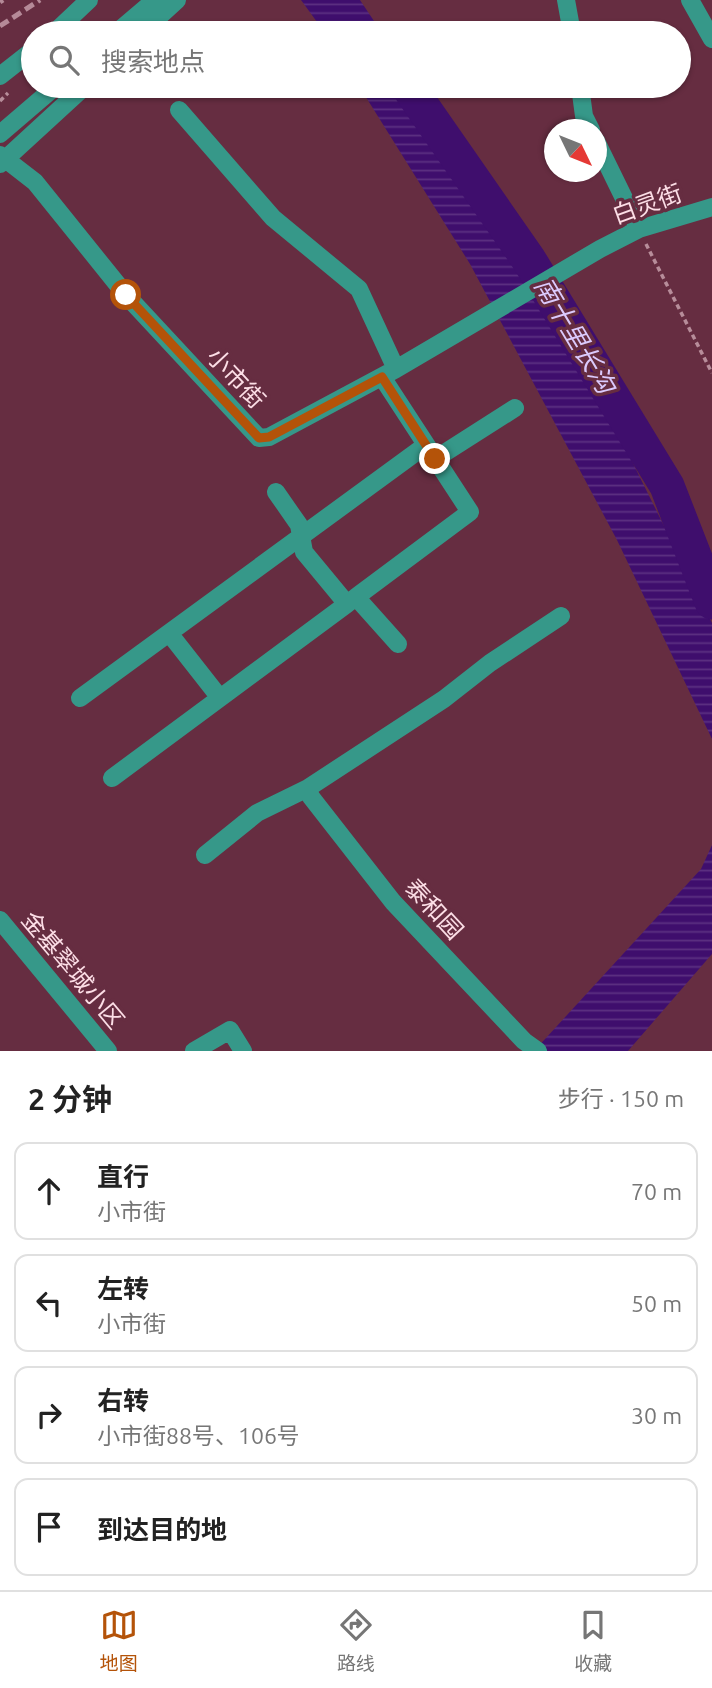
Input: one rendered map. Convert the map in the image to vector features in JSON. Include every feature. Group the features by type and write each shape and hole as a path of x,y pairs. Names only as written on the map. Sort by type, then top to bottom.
{"street":[{"path":"67,21 89,0"},
{"path":"131,21 155,0"},
{"path":"154,21 177,0"},
{"path":"566,0 570,21"},
{"path":"690,0 712,39"},
{"path":"0,76 21,59"},
{"path":"0,134 42,98"},
{"path":"2,160 72,98"},
{"path":"582,98 586,119"},
{"path":"112,778 470,512 431,452 389,373 359,289 273,218 179,110"},
{"name":"小市街","path":"2,160 36,181 126,295 259,438 269,437 389,373 600,249"},
{"path":"607,162 639,229"},
{"name":"白灵街","path":"600,249 639,229 712,207"},
{"path":"80,698 169,633 431,452 515,408"},
{"path":"276,492 299,525 304,552 398,644"},
{"path":"205,855 257,813 308,788 444,699 490,663 561,616"},
{"path":"169,633 220,698"},
{"name":"泰和园","path":"308,788 318,807 393,902 524,1041 538,1051"},
{"name":"金基翠城小区","path":"0,920 108,1051"},
{"path":"194,1051 230,1030 243,1051"}],"path":[{"path":"639,229 712,373"}],"shaded area":[{"path":"301,0 360,0 374,21 316,21"},
{"path":"366,98 424,98 571,338 712,623 712,739 617,540 470,264"},
{"path":"712,845 712,954 628,1051 534,1051 701,869"}],"waterway":[{"name":"南十里长沟","path":"416,98 529,260 667,486 712,602"}],"railway":[{"path":"0,26 40,0"}],"route":[{"path":"126,295 259,438 269,437 382,377 435,459"}]}
